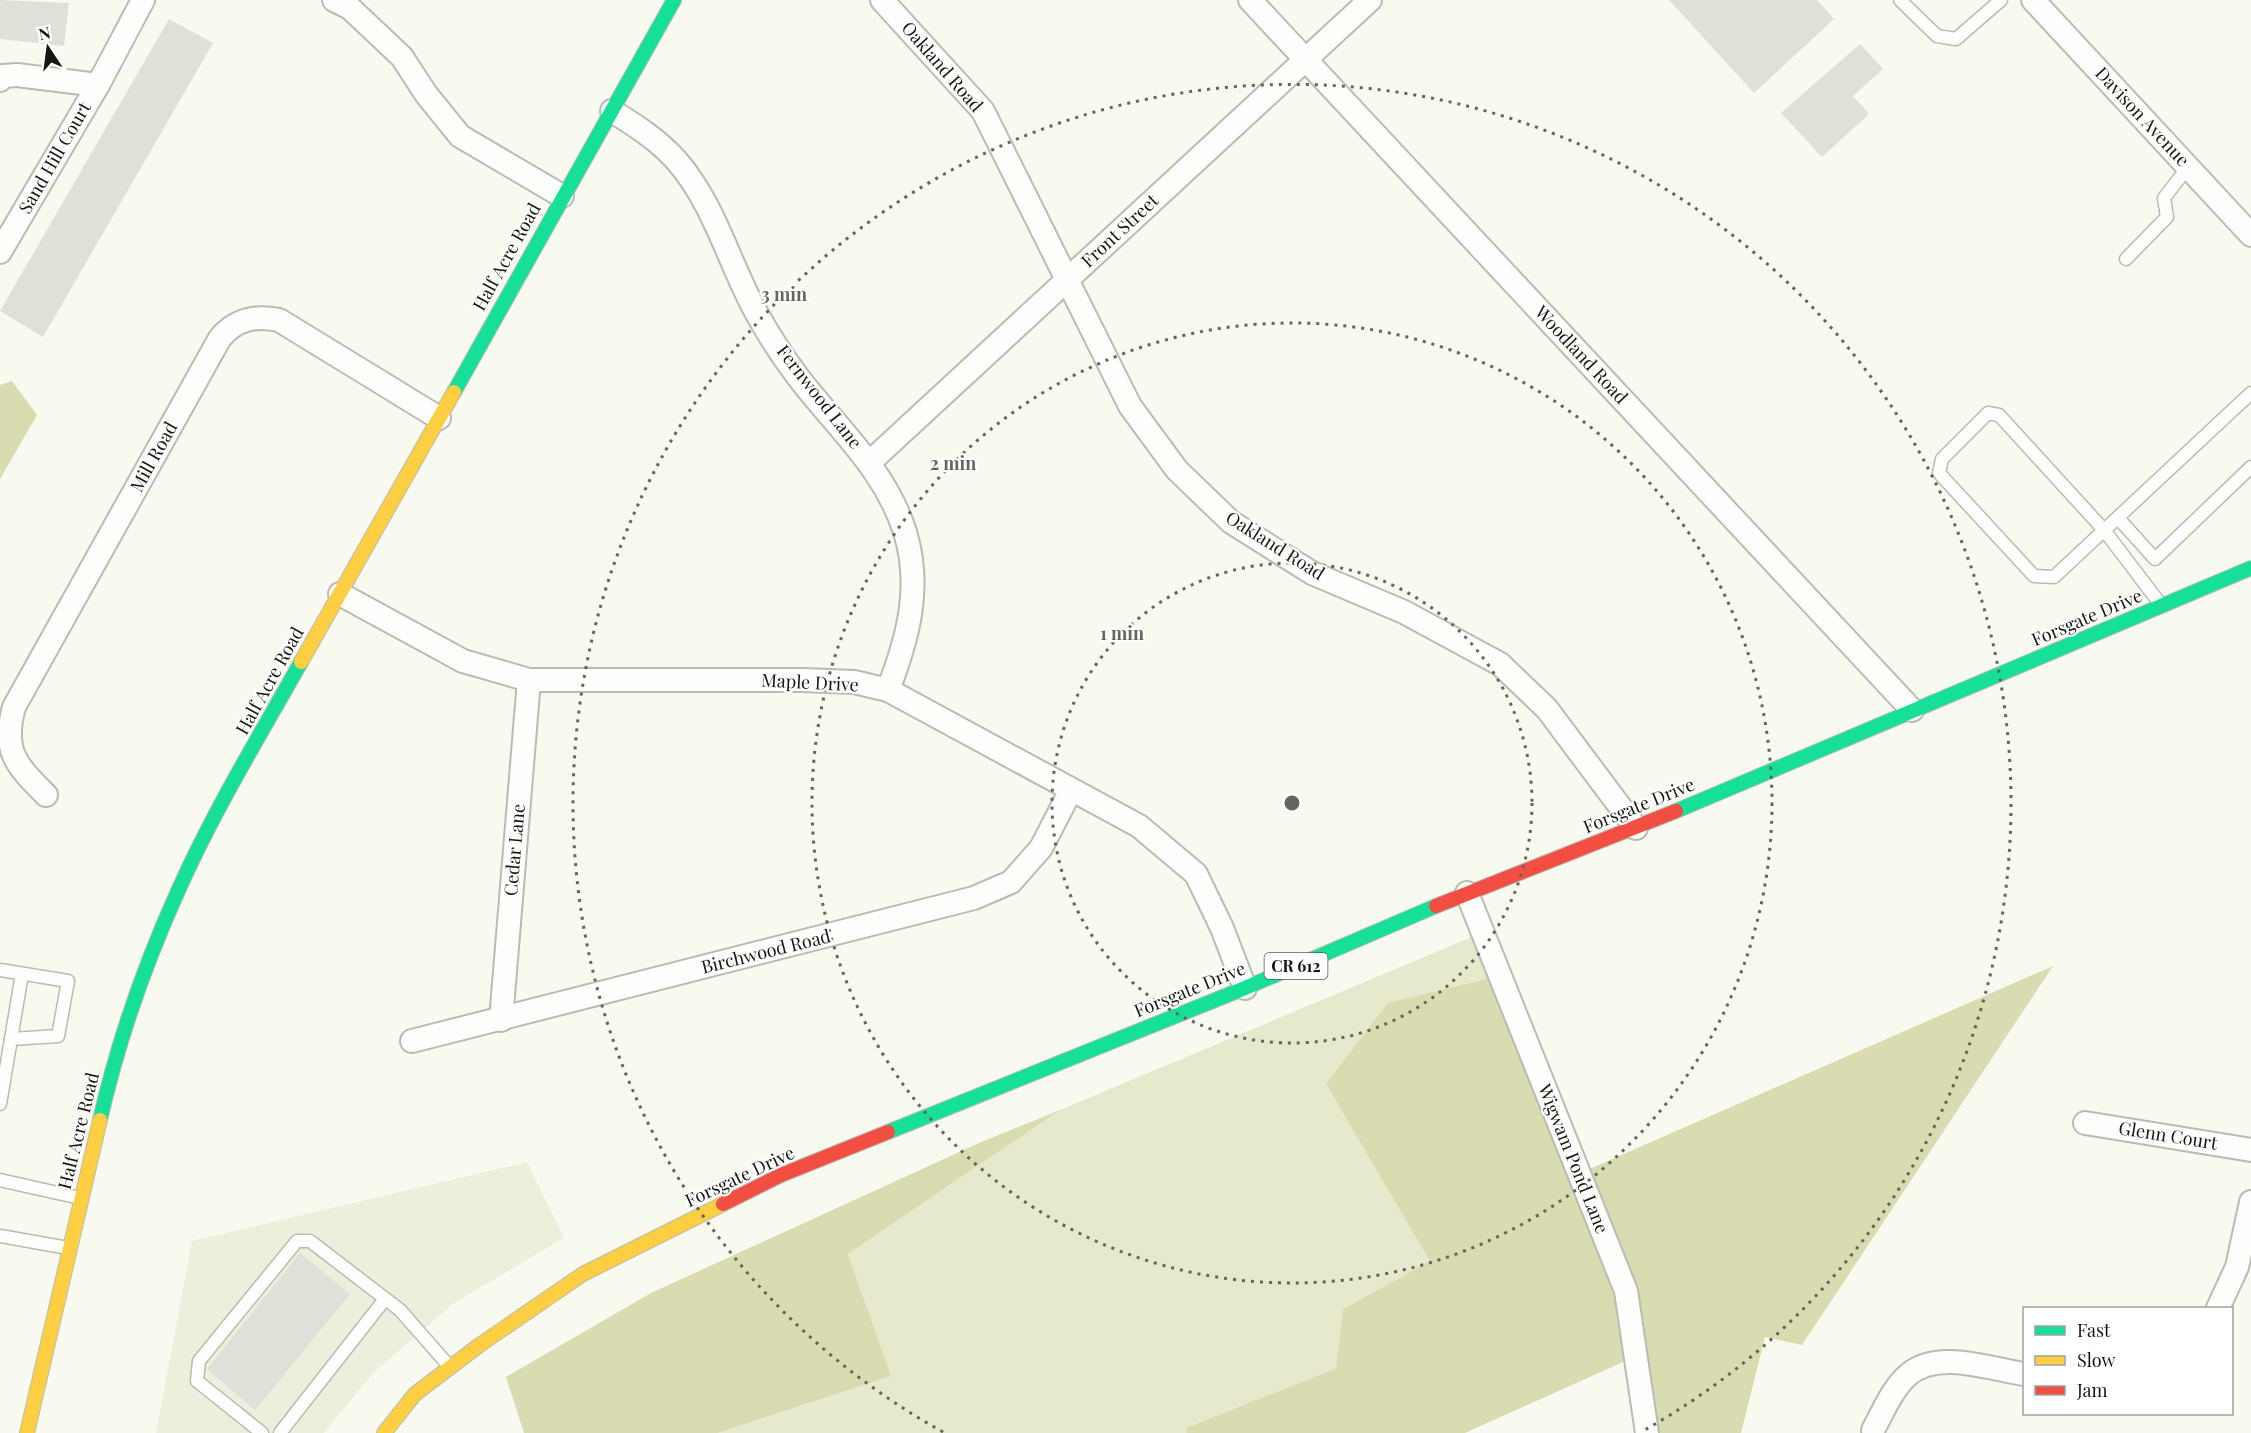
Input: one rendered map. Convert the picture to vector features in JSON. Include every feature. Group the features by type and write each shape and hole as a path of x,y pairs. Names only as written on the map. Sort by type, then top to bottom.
{"main road":[{"name":"Half Acre Road","path":"27,1433 108,1083 136,995 178,890 226,796 674,0"},
{"name":"Forsgate Drive","path":"384,1433 415,1394 583,1274 781,1175 1245,988 1467,893 1636,828 2251,568"}],"street":[{"name":"Sand Hill Court","path":"0,252 6,228 98,85 144,0"},
{"path":"334,0 350,8 402,57 426,94 460,136 562,196"},
{"name":"Oakland Road","path":"882,0 983,111 1065,281 1130,406 1177,470 1231,522 1312,573 1404,612 1500,664 1547,709 1636,828"},
{"name":"Woodland Road","path":"1250,0 1912,710"},
{"name":"Front Street","path":"870,462 1370,0"},
{"name":"Davison Avenue","path":"2033,0 2251,235"},
{"name":"Sand Hill Court","path":"0,80 3,76 16,75 98,85"},
{"name":"Fernwood Lane","path":"612,111 644,130 677,161 702,197 756,312 798,376 870,462 893,499 906,534 914,575 911,619 888,690"},
{"name":"Mill Road","path":"46,795 18,767 9,735 14,707 220,338 229,328 250,318 279,320 438,418"},
{"name":"Maple Drive","path":"340,594 463,661 529,680 803,680 854,682 888,690 1138,826 1196,873 1222,928 1245,988"},
{"name":"Cedar Lane","path":"501,1020 529,680"},
{"name":"Birchwood Road","path":"412,1041 974,898 1011,882 1041,848 1071,790"},
{"name":"Wigwam Pond Lane","path":"1467,893 1626,1291 1647,1433"},
{"name":"Glenn Court","path":"2085,1123 2251,1150"},
{"path":"2218,1307 2237,1267 2251,1202"},
{"path":"1873,1430 1896,1389 1907,1376 1921,1366 1949,1362 2023,1374"}],"lane":[{"path":"1900,0 1937,36 1956,39 2001,0"},
{"path":"2126,259 2167,217 2164,198 2188,166"},
{"path":"2162,606 2104,530 1999,415 1989,413 1942,459 1939,473 2034,576 2054,577 2104,530 2118,518 2251,393"},
{"path":"2118,518 2155,559 2251,467"},
{"path":"0,970 68,981 58,1036 11,1039"},
{"path":"0,1104 22,974"},
{"path":"0,1180 80,1198"},
{"path":"0,1236 69,1249"},
{"path":"262,1433 197,1381 199,1361 297,1241 310,1240 400,1310 450,1367"},
{"path":"280,1433 385,1299"}],"shaded area":[{"path":"1486,931 1504,975 1326,1084 1431,1261 1343,1309 1336,1368 1186,1428 1187,1433 718,1433 891,1376 848,1254 1060,1110"},
{"path":"527,1162 564,1238 454,1303 373,1373 324,1433 156,1433 192,1241"}],"green space":[{"path":"12,381 37,415 0,479 0,385"},
{"path":"2053,966 1802,1345 1765,1337 1741,1433 1650,1433 1643,1353 1465,1433 1187,1433 1186,1428 1336,1368 1343,1309 1430,1261 1326,1084 1388,1003 1504,975 1585,1171"},
{"path":"1060,1110 848,1254 891,1376 718,1433 524,1433 506,1377 651,1293 979,1143"}],"building":[{"path":"0,0 69,3 64,46 0,39"},
{"path":"1669,0 1817,0 1834,19 1754,93"},
{"path":"169,19 213,43 43,337 0,311"},
{"path":"1860,44 1883,69 1853,96 1869,114 1822,157 1781,113"},
{"path":"300,1253 350,1294 255,1410 207,1369"}],"traffic: fast":[{"path":"454,392 674,0"},
{"path":"1676,811 2251,568"},
{"path":"100,1120 133,1003 178,891 221,804 301,662"},
{"path":"888,1132 1245,988 1436,906"}],"traffic: slow":[{"path":"301,662 454,392"},
{"path":"27,1433 100,1120"},
{"path":"384,1433 415,1394 481,1344 583,1274 723,1204"}],"traffic: jam":[{"path":"1436,906 1676,811"},
{"path":"723,1204 781,1175 888,1132"}]}
